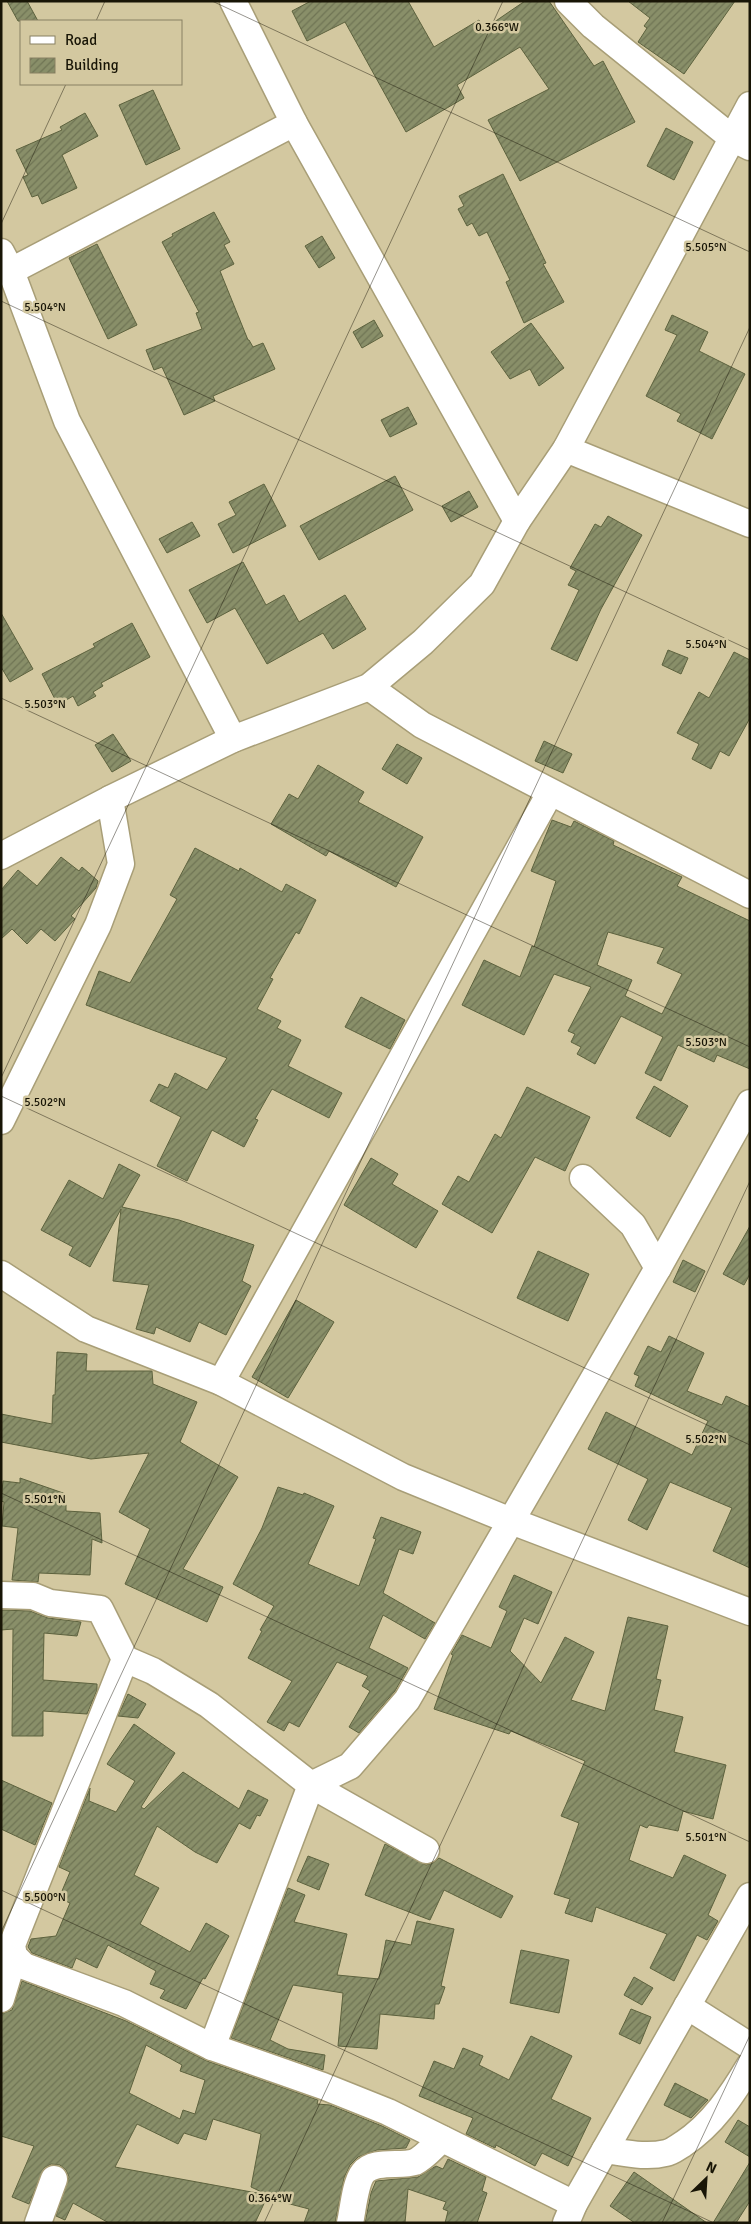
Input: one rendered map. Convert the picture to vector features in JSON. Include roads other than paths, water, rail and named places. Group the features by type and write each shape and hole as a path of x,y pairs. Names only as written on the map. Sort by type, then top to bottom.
{"street":[{"path":"233,1 294,123 517,521"},
{"path":"568,1 593,26 741,143"},
{"path":"1,856 110,799 233,739 370,687 423,642 482,584 517,521 566,449 741,143 750,105"},
{"path":"233,739 67,421 6,262 294,123"},
{"path":"566,449 750,524"},
{"path":"370,687 422,725 750,895"},
{"path":"221,1382 550,793"},
{"path":"1,1121 98,925 121,864 110,799"},
{"path":"212,2047 311,1785 350,1766 407,1700 658,1268 750,1103"},
{"path":"583,1178 633,1225 658,1268"},
{"path":"1,1274 86,1329 221,1382 403,1477 511,1521 750,1612"},
{"path":"1,1595 33,1596 50,1603 100,1609 125,1659 153,1671 209,1705 311,1785 426,1850"},
{"path":"1,1999 14,1956 12,1945 125,1659"},
{"path":"14,1956 24,1966 124,2003 212,2047 323,2086 388,2112 442,2139 570,2214 750,1896"},
{"path":"687,2006 750,2046"},
{"path":"605,2150 648,2156 669,2153 692,2138 717,2114 731,2096 750,2064"},
{"path":"350,2223 358,2184 363,2173 371,2168 387,2164 402,2165 417,2161 442,2139"},
{"path":"38,2223 54,2179"}]}
